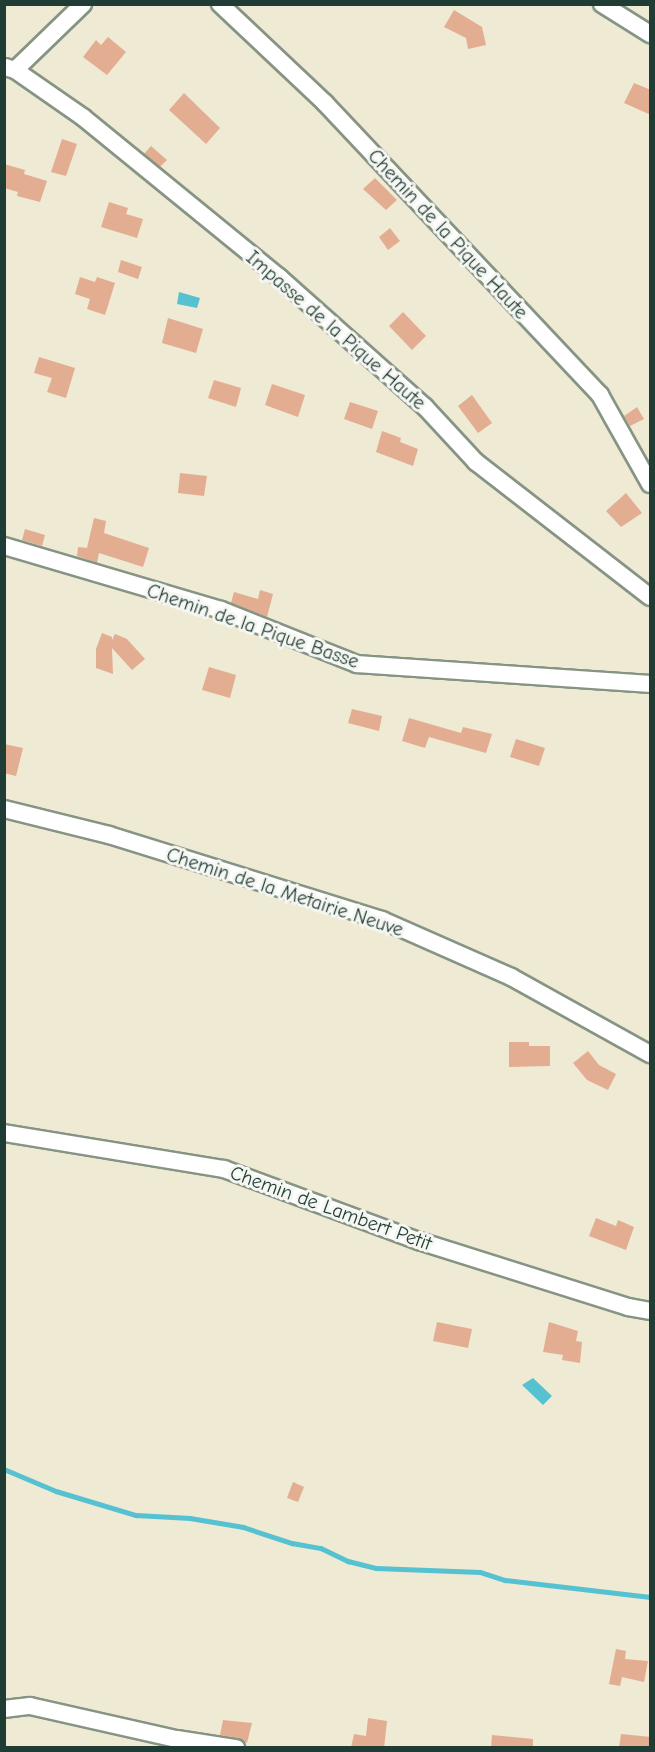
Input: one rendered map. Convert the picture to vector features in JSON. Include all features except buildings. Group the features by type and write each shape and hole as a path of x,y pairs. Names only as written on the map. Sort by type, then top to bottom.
{"street":[{"path":"10,69 83,4"},
{"name":"Chemin de la Pique Haute","path":"220,4 325,103 600,395 651,484"},
{"path":"602,4 651,34"},
{"name":"Impasse de la Pique Haute","path":"10,69 84,118 279,277 425,407 476,462 651,597"},
{"name":"Chemin de la Pique Basse","path":"4,546 221,610 357,664 651,684"},
{"name":"Chemin de la Metairie Neuve","path":"4,808 109,835 382,920 511,977 651,1054"},
{"name":"Chemin de Lambert Petit","path":"4,1133 224,1169 419,1241 628,1307 651,1311"},
{"path":"4,1709 30,1706 177,1739 236,1748"}],"water":[{"path":"179,292 200,298 197,308 177,304"},
{"path":"533,1378 552,1396 543,1405 522,1385"}],"waterway":[{"path":"4,1469 56,1491 136,1515 190,1518 243,1527 292,1543 321,1548 348,1561 376,1568 480,1572 505,1580 650,1597"}]}
